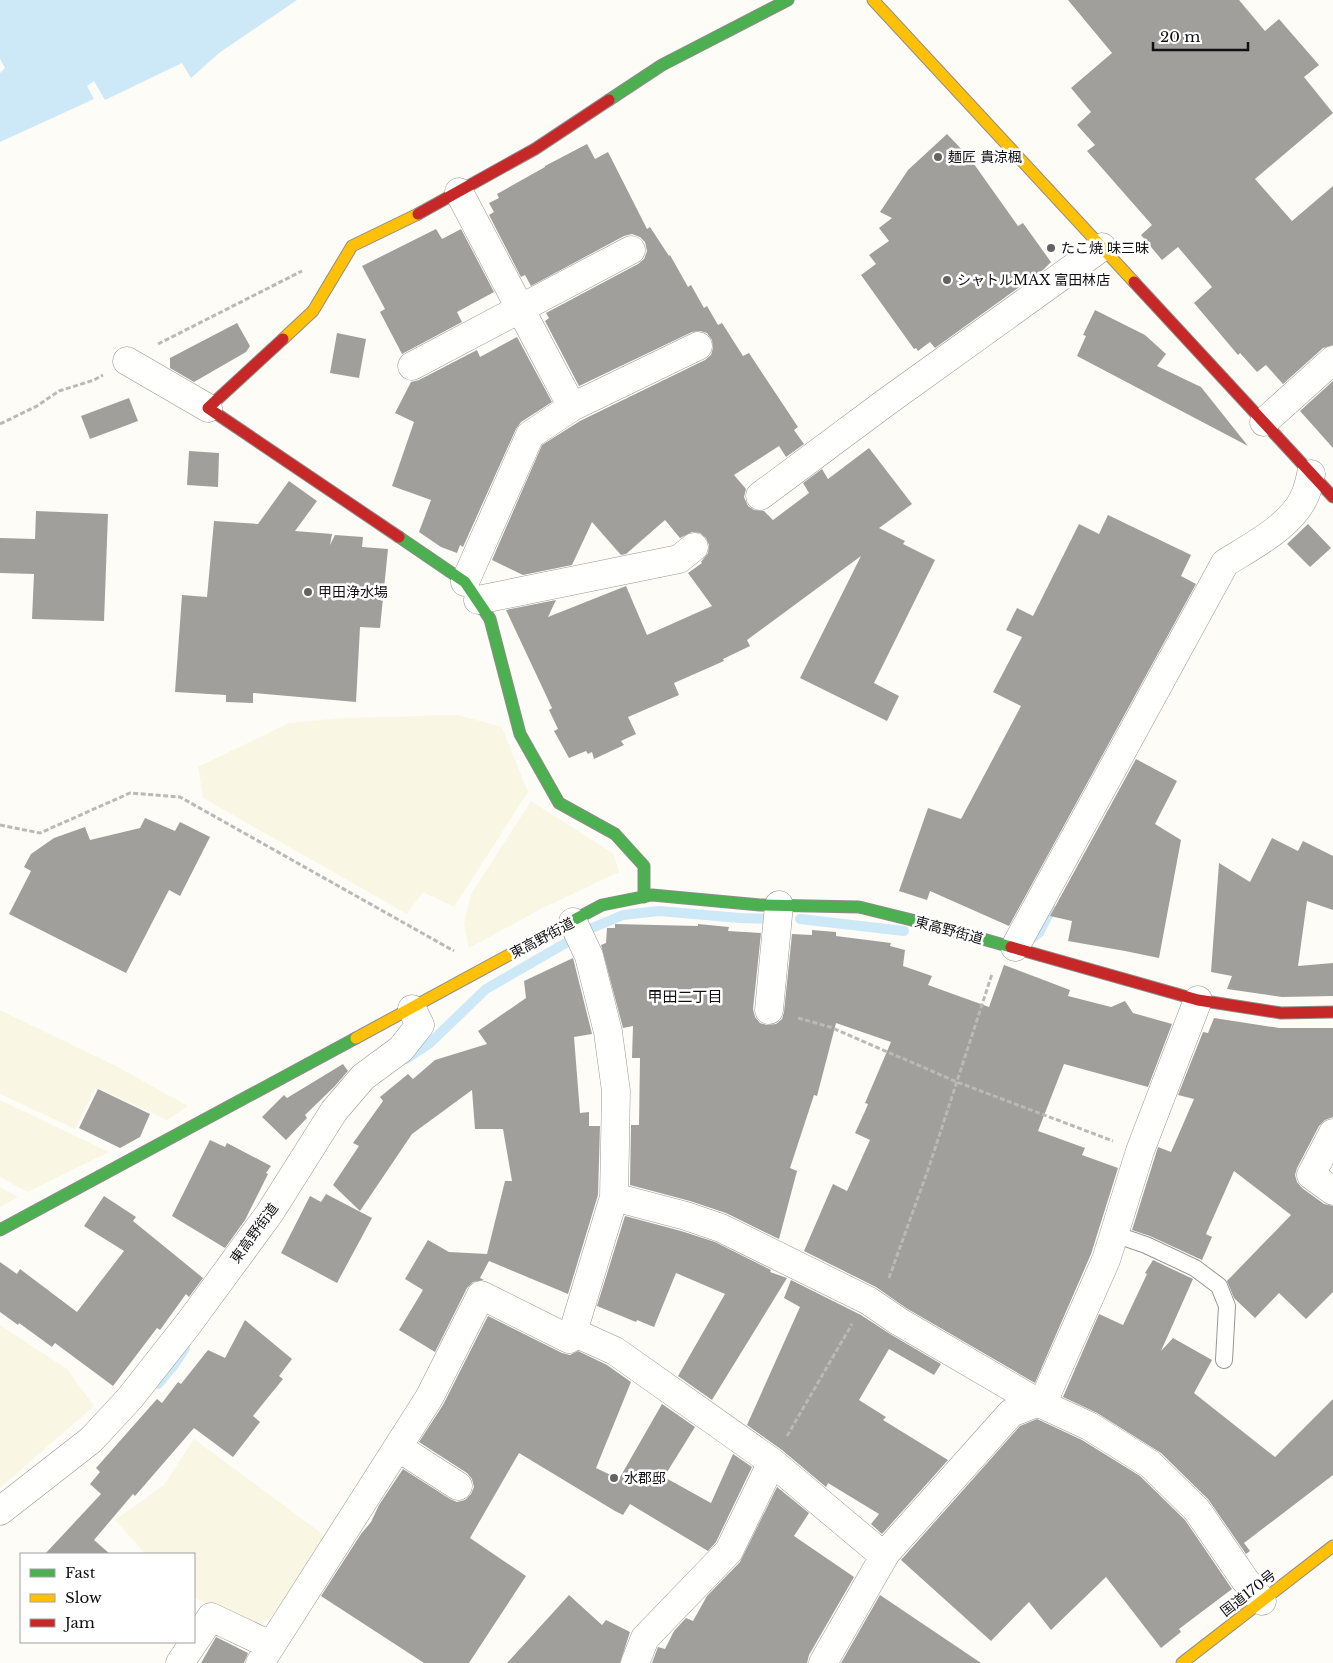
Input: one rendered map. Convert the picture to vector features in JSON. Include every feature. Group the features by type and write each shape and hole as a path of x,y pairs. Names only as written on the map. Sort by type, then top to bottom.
{"main road":[{"path":"644,897 644,866 615,834 559,803 520,734 490,619 472,591 208,408 313,310 352,246 406,221 459,192 535,149 662,65 788,0"},
{"path":"873,0 1322,485"},
{"name":"東高野街道","path":"412,1008 602,906 652,895 760,906 859,907 944,928 1198,1000 1281,1012 1333,1012"},
{"path":"0,1230 412,1008"},
{"name":"国道170号","path":"1182,1663 1333,1546"}],"street":[{"path":"459,192 572,407"},
{"path":"760,496 885,403 1102,247"},
{"path":"412,366 631,250"},
{"path":"694,546 679,559 472,591 530,435 572,407 698,346"},
{"path":"1264,422 1333,360"},
{"path":"127,361 208,408"},
{"path":"1008,946 1225,563 1274,531 1294,512 1306,494 1322,485"},
{"path":"769,1010 779,906"},
{"path":"195,1641 211,1617 265,1654 429,1398 481,1295 569,1339 614,1197 616,1090 608,1032 589,956 573,922"},
{"path":"823,1663 884,1556 1011,1413 1044,1400 1106,1260 1140,1151 1198,1000"},
{"name":"東高野街道","path":"0,1511 91,1440 130,1398 269,1214 334,1111 363,1077 401,1049 420,1025 412,1008"},
{"path":"1333,1133 1311,1175 1333,1191"},
{"path":"614,1197 686,1216 721,1228 872,1303 898,1321 1037,1402 1089,1426 1150,1464 1196,1510 1262,1601"},
{"path":"572,1332 615,1350 772,1462 884,1556"},
{"path":"398,1448 458,1486"},
{"path":"635,1663 645,1638 730,1551 772,1462"},
{"path":"180,1663 193,1643"}],"lane":[{"path":"1114,1234 1146,1245 1196,1268 1219,1286 1227,1306 1224,1360"}],"path":[{"path":"0,424 37,406 59,391 94,380 127,361 308,268"},
{"path":"0,825 40,833 130,793 180,797 454,951 471,976"},
{"path":"772,1462 862,1307 881,1300 930,1167 957,1082 1008,946"},
{"path":"769,1010 830,1027 957,1082 1140,1151"}],"shaded area":[{"path":"458,715 502,727 528,792 454,907 423,892 407,914 203,798 198,767 289,723 341,718"},
{"path":"531,801 614,854 619,872 541,909 469,948 464,923 471,894"},
{"path":"0,1010 118,1067 188,1106 167,1120 96,1087 75,1129 0,1094"},
{"path":"0,1100 109,1152 28,1192 0,1177"},
{"path":"0,1187 18,1197 0,1207"},
{"path":"0,1325 67,1369 94,1406 0,1488"},
{"path":"194,1439 328,1538 278,1611 259,1626 242,1626 195,1598 195,1553 144,1553 115,1520 164,1485"}],"water":[{"path":"0,0 297,0 219,53 191,78 182,63 105,100 94,81 87,86 94,99 0,142 0,73 5,68 0,59"}],"building":[{"path":"1068,0 1239,0 1265,31 1279,19 1319,65 1304,77 1333,113 1255,179 1292,221 1333,186 1333,345 1323,348 1283,384 1266,365 1257,372 1240,353 1238,355 1194,303 1212,287 1178,247 1162,260 1141,235 1152,225 1087,151 1095,145 1077,125 1091,112 1071,88 1112,53"},
{"path":"947,134 969,157 1018,226 1023,223 1051,262 1043,270 935,348 930,342 918,351 916,348 914,349 861,275 876,264 869,255 889,241 879,228 892,218 880,212 908,170"},
{"path":"587,144 595,159 608,152 647,229 650,227 670,255 688,287 691,285 704,308 707,306 718,325 722,323 743,356 749,353 798,427 794,430 804,444 786,457 779,446 734,475 746,489 744,497 748,506 754,510 764,511 773,520 809,493 803,483 822,469 828,479 869,448 912,504 879,528 905,541 903,544 935,560 874,683 899,696 887,721 800,678 861,556 747,640 750,646 723,659 724,661 674,683 679,695 628,717 636,734 621,741 624,745 594,759 592,752 588,754 586,751 569,758 554,731 558,729 549,710 552,708 506,610 556,600 548,617 626,586 647,635 712,606 688,573 702,563 708,553 709,545 706,538 700,533 692,532 680,538 665,520 626,554 621,555 592,522 572,565 523,575 492,560 542,445 580,421 705,360 711,355 713,348 712,340 707,333 700,331 692,332 579,386 545,321 549,318 546,313 638,264 644,259 647,251 645,242 640,237 632,234 624,236 531,286 525,275 521,277 489,215 494,212 489,203 499,198 497,194"},
{"path":"436,229 442,239 461,229 494,292 457,312 462,322 402,354 380,312 385,309 362,266"},
{"path":"1095,310 1145,335 1166,354 1157,366 1201,387 1248,446 1077,356 1086,336 1083,335"},
{"path":"237,323 250,346 246,352 194,382 170,368 170,358"},
{"path":"337,333 366,339 359,378 330,373"},
{"path":"517,337 552,402 521,422 516,429 463,547 460,545 457,553 441,547 419,532 431,500 392,486 414,422 395,413 411,382 419,380 477,350 480,357"},
{"path":"1333,381 1333,448 1300,411"},
{"path":"129,398 138,421 90,439 81,416"},
{"path":"189,451 219,453 218,487 187,485"},
{"path":"289,481 317,501 295,531 332,534 330,545 335,535 363,537 362,547 388,549 380,628 360,627 356,702 253,693 253,703 226,702 226,695 175,692 182,595 207,597 214,521 258,524"},
{"path":"36,511 108,514 104,621 32,619 34,574 0,573 0,538 35,539"},
{"path":"1108,515 1191,555 1181,576 1196,584 1009,926 930,891 927,900 899,891 928,808 961,819 1021,706 993,692 1022,637 1006,630 1017,608 1033,616 1079,524 1099,534"},
{"path":"1308,524 1331,548 1310,567 1287,544"},
{"path":"1136,759 1177,781 1155,824 1181,840 1159,958 1068,941 1072,921 1050,916"},
{"path":"145,818 175,831 180,822 210,837 180,896 169,890 126,973 9,914 31,871 24,867 31,854 54,838 85,827 90,840 140,828"},
{"path":"1272,838 1298,851 1303,841 1333,856 1333,910 1307,901 1298,966 1333,963 1333,996 1282,997 1227,989 1232,976 1211,972 1219,863 1250,882"},
{"path":"615,924 698,926 698,924 729,927 728,931 761,933 753,1009 755,1017 760,1023 767,1025 776,1024 782,1019 784,1012 792,934 812,935 812,930 836,932 836,936 891,943 890,946 905,950 903,966 932,976 928,985 989,1007 1004,965 1070,990 1068,996 1111,1007 1125,1001 1133,1013 1172,1024 1148,1087 1064,1064 1038,1131 1085,1148 1082,1155 1118,1168 1091,1254 1035,1383 906,1308 876,1287 804,1251 833,1184 847,1191 870,1140 855,1133 868,1104 865,1103 891,1042 836,1023 817,1096 814,1095 790,1168 797,1171 779,1239 726,1213 630,1185 631,1125 639,1125 640,1058 632,1058 633,1026 623,1028 601,945 606,943 607,928 615,928"},
{"path":"573,958 592,1034 574,1037 580,1113 589,1112 589,1126 600,1126 598,1195 568,1294 489,1261 480,1278 484,1280 473,1282 467,1288 435,1352 399,1330 423,1290 405,1279 428,1240 449,1252 487,1254 505,1181 512,1181 503,1129 475,1129 472,1090 412,1134 360,1211 333,1185 359,1146 353,1143 383,1101 380,1097 408,1074 413,1079 435,1060 487,1044 478,1031 526,998 524,981"},
{"path":"1214,1018 1279,1028 1333,1028 1333,1117 1325,1120 1319,1126 1295,1175 1297,1182 1302,1188 1324,1204 1333,1206 1333,1292 1306,1319 1279,1293 1255,1318 1234,1298 1227,1281 1291,1215 1234,1171 1206,1234 1212,1237 1202,1260 1150,1236 1132,1230 1158,1147 1171,1152 1194,1099 1178,1095 1203,1032 1208,1033"},
{"path":"343,1064 348,1071 305,1115 307,1118 286,1140 262,1117 284,1095 287,1098"},
{"path":"98,1089 150,1114 140,1137 120,1148 79,1128"},
{"path":"210,1140 225,1147 227,1143 271,1166 245,1220 225,1248 172,1216"},
{"path":"326,1194 372,1218 337,1283 281,1253 310,1196 321,1202"},
{"path":"104,1196 136,1217 133,1221 203,1278 189,1297 186,1294 160,1330 157,1328 113,1386 55,1343 52,1347 0,1312 0,1262 17,1274 20,1269 77,1312 124,1251 84,1226"},
{"path":"625,1216 715,1242 771,1270 770,1272 787,1278 712,1400 678,1376 725,1294 676,1273 654,1327 637,1320 636,1322 597,1306"},
{"path":"1153,1260 1193,1279 1161,1351 1173,1338 1212,1360 1194,1393 1275,1457 1333,1399 1333,1475 1244,1543 1250,1551 1246,1554 1208,1499 1161,1453 1097,1413 1063,1397 1099,1314 1123,1325 1147,1274 1145,1273"},
{"path":"791,1280 861,1315 941,1364 934,1375 889,1349 859,1400 886,1417 883,1420 948,1460 882,1534 871,1524 879,1514 828,1483 826,1487 782,1450 747,1425 800,1307 784,1298"},
{"path":"488,1316 562,1353 570,1355 578,1351 607,1365 631,1382 596,1468 619,1479 662,1404 695,1427 664,1477 711,1503 733,1454 752,1467 716,1542 708,1551 630,1504 623,1515 615,1511 519,1453 470,1538 526,1576 469,1663 424,1663 321,1596 361,1534 371,1522 379,1505 403,1469 457,1502 465,1500 471,1494 474,1487 472,1479 467,1473 419,1442 443,1405"},
{"path":"245,1320 292,1359 279,1376 283,1379 253,1416 260,1422 233,1457 194,1428 135,1496 133,1494 94,1540 109,1553 46,1553 101,1494 90,1484 100,1472 96,1468 157,1399 162,1403 178,1382 181,1384 208,1350 225,1358"},
{"path":"1037,1419 1082,1440 1140,1476 1185,1520 1232,1589 1179,1629 1181,1632 1161,1648 1106,1577 1051,1630 1029,1602 991,1641 901,1560 1020,1426"},
{"path":"777,1487 809,1513 794,1536 854,1577 809,1655 807,1663 652,1663 658,1647 665,1649 674,1631 686,1618 693,1621 707,1596 740,1562"},
{"path":"569,1595 602,1625 606,1620 630,1632 620,1663 507,1663"},
{"path":"880,1595 981,1663 841,1663"},
{"path":"216,1637 248,1653 244,1663 201,1663"}],"waterway":[{"path":"1028,941 1039,933 1051,909"},
{"path":"406,1059 430,1043 486,989 592,928 623,915 659,911 768,919"},
{"path":"800,919 904,931"},
{"path":"158,1384 185,1348"}],"traffic: fast":[{"path":"609,100 662,65 788,0"},
{"path":"399,537 465,582 490,619 520,734 559,803 615,834 644,866 644,897"},
{"path":"553,931 602,905 652,895 760,905 859,907 1011,947"},
{"path":"0,1230 356,1038"}],"traffic: slow":[{"path":"873,0 1134,282"},
{"path":"283,339 313,311 352,246 418,214"},
{"path":"356,1038 553,931"},
{"path":"1182,1663 1333,1546"}],"traffic: jam":[{"path":"418,214 535,149 609,100"},
{"path":"1134,282 1333,497"},
{"path":"283,339 208,408 399,537"},
{"path":"1011,947 1198,1000 1281,1013 1333,1012"}],"place":[{"name":"麺匠 貴涼楓","path":"938,157"},
{"name":"たこ焼 味三昧","path":"1051,248"},
{"name":"シャトルMAX 富田林店","path":"947,280"},
{"name":"甲田浄水場","path":"308,592"},
{"name":"水郡邸","path":"614,1478"}],"district":[{"name":"甲田二丁目","path":"685,996"}]}
